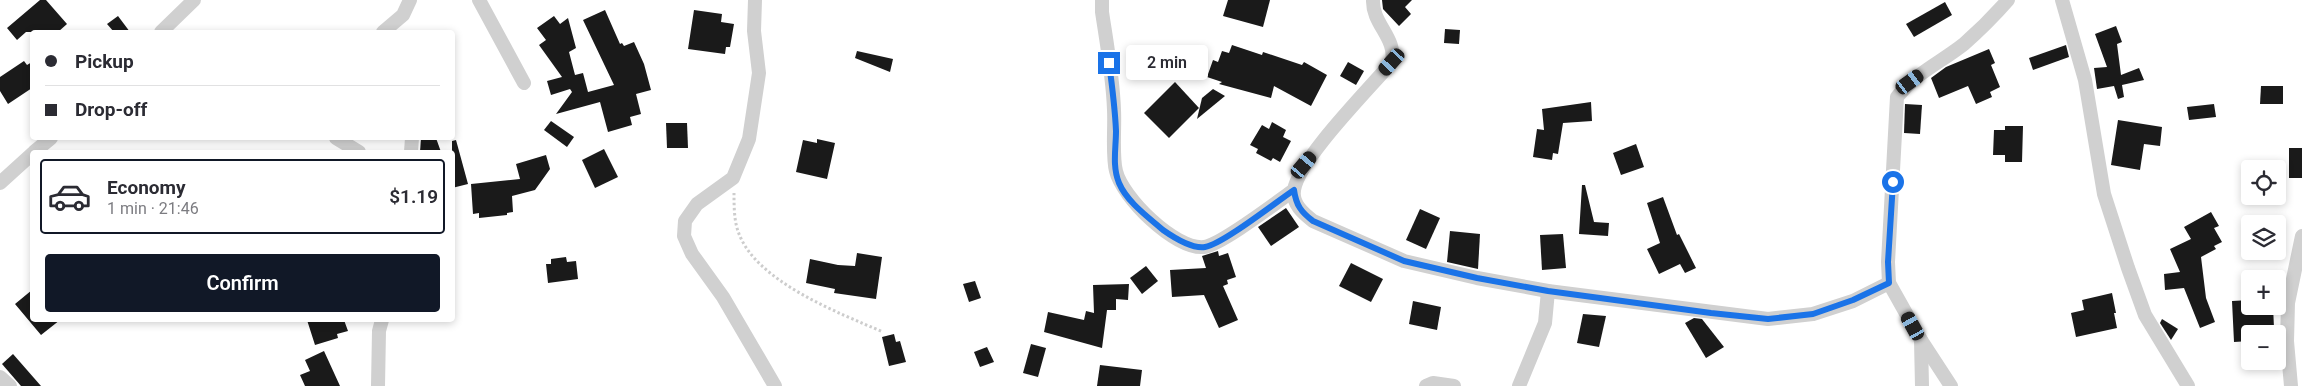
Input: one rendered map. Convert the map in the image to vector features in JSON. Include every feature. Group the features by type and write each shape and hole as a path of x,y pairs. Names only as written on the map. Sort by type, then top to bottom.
{"street":[{"path":"165,30 194,0"},
{"path":"385,30 403,15 410,0"},
{"path":"479,0 524,83"},
{"path":"755,0 754,31 759,73 749,139 733,178 697,204 685,221 684,236 692,254 723,297 775,386"},
{"path":"1102,0 1114,99 1115,169 1126,194 1150,219 1169,234 1191,244 1204,247 1220,241 1294,190"},
{"path":"1373,0 1374,14 1391,44 1394,54 1392,62 1304,165 1294,190 1296,202 1302,212 1313,221 1404,261 1477,278 1548,291 1768,319 1813,314 1853,300 1889,283"},
{"path":"1951,386 1920,340 1889,283 1888,262 1897,97 1910,82 1962,45 1988,22 2008,0"},
{"path":"2062,0 2085,80 2104,194 2119,241 2145,315 2188,386"},
{"path":"37,150 49,140"},
{"path":"339,140 356,150"},
{"path":"0,183 30,156"},
{"path":"2292,386 2287,341 2288,302 2302,236"},
{"path":"1519,386 1545,323 1548,291"},
{"path":"378,386 379,331 381,322"},
{"path":"1920,340 1922,386"},
{"path":"0,377 10,386"},
{"path":"1426,386 1433,383 1454,386"}],"path":[{"path":"733,178 738,232 749,252 774,277 815,302 883,332"}],"building":[{"path":"40,0 46,0 67,24 60,30 30,30 30,32 26,32 17,40 7,28"},
{"path":"1228,0 1270,0 1263,27 1223,16"},
{"path":"1382,0 1412,0 1405,7 1411,14 1399,26 1383,9"},
{"path":"1945,2 1952,15 1914,37 1906,24"},
{"path":"605,10 620,44 622,43 624,46 634,42 644,64 651,90 636,94 641,114 630,117 632,125 608,132 600,102 556,114 572,92 570,89 551,95 547,81 562,77 539,45 546,40 537,28 554,16 560,24 568,18 576,48 569,52 575,75 583,73 588,92 614,85 583,20"},
{"path":"694,10 722,14 721,22 734,24 730,47 726,47 725,54 688,49"},
{"path":"118,16 128,30 112,30 107,24"},
{"path":"2116,26 2122,42 2117,44 2121,75 2139,68 2144,80 2122,85 2124,97 2118,99 2114,86 2097,89 2094,68 2107,67 2095,34"},
{"path":"1445,29 1460,30 1459,44 1444,43"},
{"path":"1232,45 1262,55 1263,52 1302,65 1304,62 1327,75 1311,106 1274,86 1271,98 1219,84 1222,82 1207,77 1213,60 1218,62 1222,51 1229,53"},
{"path":"2066,45 2069,57 2033,70 2029,58"},
{"path":"1989,49 1995,63 1991,65 2000,87 1990,92 1992,97 1976,104 1968,86 1939,98 1931,78 1946,67"},
{"path":"857,51 893,59 890,72 855,58"},
{"path":"24,61 27,65 30,63 30,89 8,104 0,91 0,77"},
{"path":"1348,62 1364,71 1356,85 1340,76"},
{"path":"1175,82 1199,108 1169,138 1144,113"},
{"path":"2261,86 2283,86 2283,104 2260,104"},
{"path":"1213,89 1225,96 1197,119 1202,98"},
{"path":"1591,102 1592,121 1563,123 1558,154 1553,153 1552,160 1533,157 1537,129 1544,130 1542,109"},
{"path":"1905,104 1922,105 1920,134 1904,133"},
{"path":"2214,104 2216,117 2189,120 2187,107"},
{"path":"2118,120 2162,127 2160,146 2144,144 2140,170 2111,165"},
{"path":"551,121 574,137 567,147 544,130"},
{"path":"1272,122 1286,130 1283,137 1291,141 1280,162 1273,158 1271,161 1256,153 1258,149 1250,145 1262,125 1269,129"},
{"path":"666,123 687,123 688,148 667,148"},
{"path":"2005,126 2023,126 2022,162 2005,162 2005,155 1993,155 1994,130 2005,130"},
{"path":"817,139 835,143 827,179 796,172 803,140 817,143"},
{"path":"421,140 437,140 440,150 420,150"},
{"path":"456,140 468,184 455,187 455,150 452,150 452,141"},
{"path":"1636,144 1644,167 1621,175 1613,153"},
{"path":"2289,148 2302,148 2302,178 2289,178"},
{"path":"604,149 618,177 595,188 582,160"},
{"path":"546,155 550,169 535,190 512,196 513,212 507,213 507,215 479,218 479,213 473,214 471,184 520,179 516,164"},
{"path":"1582,185 1585,185 1594,222 1609,223 1608,236 1579,234"},
{"path":"1663,197 1677,235 1679,234 1696,268 1685,273 1680,264 1659,274 1647,249 1660,243 1647,203"},
{"path":"1286,208 1299,227 1271,246 1258,227"},
{"path":"1420,209 1440,218 1426,249 1406,240"},
{"path":"2211,212 2219,226 2214,228 2222,242 2214,246 2216,249 2201,257 2206,298 2215,322 2200,328 2184,288 2165,290 2164,274 2180,272 2170,249 2191,239 2184,227"},
{"path":"1450,231 1480,234 1478,269 1447,262"},
{"path":"1563,234 1566,268 1542,270 1540,235"},
{"path":"1218,251 1219,256 1228,253 1236,277 1227,280 1228,284 1223,286 1238,320 1219,328 1204,295 1172,297 1170,270 1206,268 1202,256"},
{"path":"857,253 882,257 876,299 834,293 835,289 806,283 810,259 838,265 855,266"},
{"path":"566,257 567,262 576,261 578,279 548,283 546,264 551,264 551,259"},
{"path":"1351,263 1383,279 1371,302 1339,286"},
{"path":"1146,266 1158,281 1142,294 1130,278"},
{"path":"975,281 981,298 969,302 963,284"},
{"path":"1129,284 1128,300 1116,299 1116,310 1107,310 1102,348 1044,332 1048,312 1084,320 1086,311 1094,313 1093,285"},
{"path":"30,292 30,322 15,304"},
{"path":"2112,293 2117,328 2076,337 2071,313 2084,310 2082,300"},
{"path":"2241,300 2241,315 2273,315 2274,325 2241,325 2241,342 2234,342 2232,301"},
{"path":"1413,301 1441,307 1437,330 1409,324"},
{"path":"1583,314 1606,316 1599,347 1577,343"},
{"path":"1694,318 1702,319 1724,347 1706,358 1685,323"},
{"path":"2162,319 2178,329 2171,340 2160,323"},
{"path":"30,322 57,322 41,335"},
{"path":"308,322 345,322 348,331 337,334 338,338 315,345"},
{"path":"894,334 896,342 900,341 906,362 889,366 882,337"},
{"path":"1031,344 1046,348 1038,377 1023,373"},
{"path":"987,347 994,362 980,367 974,352"},
{"path":"324,351 340,386 305,386 300,375 310,371 305,360"},
{"path":"13,354 41,386 21,386 2,364"},
{"path":"1100,365 1142,370 1140,386 1097,386"}],"route":[{"path":"1109,63 1116,133 1115,169 1120,184 1126,194 1150,219 1169,234 1191,244 1204,247 1220,241 1294,190 1296,202 1302,212 1313,221 1404,261 1477,278 1548,291 1693,311 1768,319 1813,314 1853,300 1889,283 1888,262 1893,182"}]}
